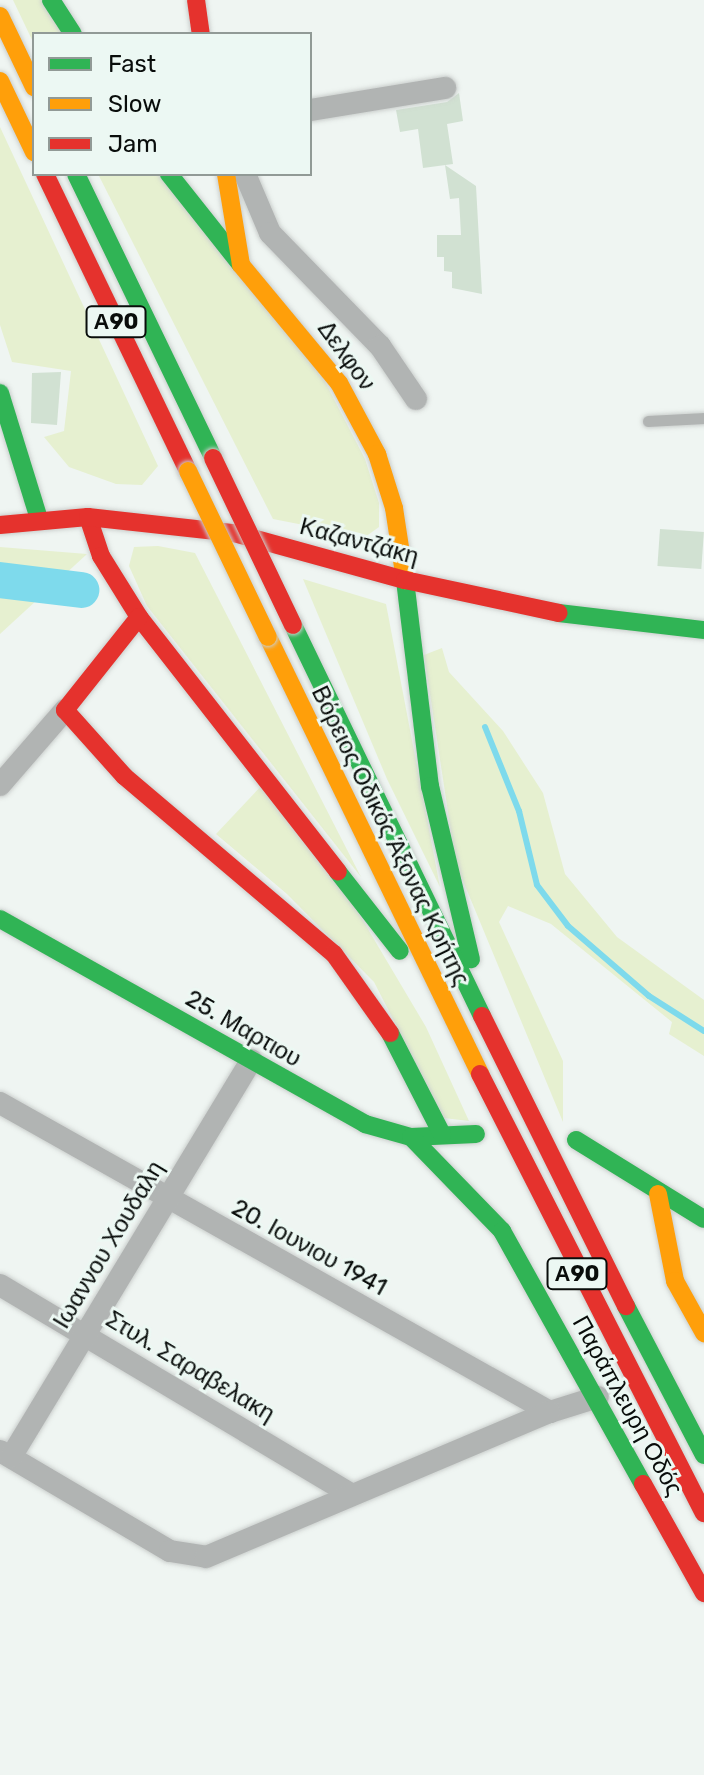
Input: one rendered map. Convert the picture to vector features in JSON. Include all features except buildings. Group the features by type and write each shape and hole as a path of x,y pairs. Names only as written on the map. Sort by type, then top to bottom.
{"main road":[{"path":"51,0 72,32"},
{"path":"196,0 201,32"},
{"path":"0,16 32,83"},
{"path":"0,81 32,148"},
{"name":"Βόρειος Οδικός Άξονας Κρήτης","path":"46,176 629,1379 704,1513"},
{"name":"Βόρειος Οδικός Άξονας Κρήτης","path":"77,176 570,1199 704,1455"},
{"name":"Δελφον","path":"171,176 241,265 312,347 358,414 394,508 430,786 481,1013"},
{"path":"226,176 241,265"},
{"path":"0,393 39,519"},
{"path":"88,517 101,556 139,617 458,1031"},
{"name":"Καζαντζάκη","path":"0,525 39,519 88,517 234,533 405,580 579,617 704,630"},
{"path":"139,617 65,710 124,776 334,954 386,1025 442,1134"},
{"name":"25. Μαρτιου","path":"0,919 365,1124 411,1137 476,1134"},
{"name":"Παράπλευρη Οδός","path":"411,1137 502,1231 598,1397 704,1593"},
{"path":"576,1140 658,1194 704,1219"},
{"path":"658,1194 675,1281 704,1333"}],"street":[{"path":"312,110 445,88"},
{"path":"246,176 270,233 380,346 416,399"},
{"path":"0,785 65,710"},
{"name":"Ιωαννου Χουδαλη","path":"6,1454 86,1334 251,1060"},
{"name":"20. Ιουνιου 1941","path":"0,1103 550,1412"},
{"name":"Στυλ. Σαραβελακη","path":"0,1285 352,1495"},
{"path":"6,1454 190,1557 228,1552 352,1495 550,1412 598,1397"}],"lane":[{"path":"648,421 704,418"}],"green space":[{"path":"13,0 43,0 63,32 32,32 32,40"},
{"path":"0,127 158,466 142,485 116,484 69,467 44,437 64,431 71,371 12,362 0,325"},
{"path":"99,176 161,176 322,376 365,459 379,503 379,527 365,537 273,519"},
{"path":"158,546 195,553 361,877 147,606 129,566 134,547"},
{"path":"0,547 87,554 0,634"},
{"path":"303,579 386,604 440,887 387,779"},
{"path":"442,648 449,672 503,731 543,793 565,874 617,937 704,1000 704,1056 669,1034 672,1022 551,924 508,906 499,922 563,1061 563,1122 456,864 424,655"},
{"path":"263,784 359,914 426,1027 469,1121 444,1118 374,982 287,894 216,834"}],"waterway":[{"path":"0,580 81,590"},
{"path":"485,727 519,811 537,885 568,926 649,996 704,1031"}],"traffic: fast":[{"path":"51,0 72,32"},
{"path":"77,176 213,458"},
{"path":"171,176 241,265"},
{"path":"0,393 39,519"},
{"path":"405,580 430,786 471,959"},
{"path":"559,613 704,630"},
{"path":"293,625 482,1016"},
{"path":"338,872 400,951"},
{"path":"0,919 365,1124 411,1137 476,1134"},
{"path":"390,1033 442,1134"},
{"path":"411,1137 502,1231 643,1484"},
{"path":"576,1140 704,1219"},
{"path":"626,1306 704,1455"}],"traffic: slow":[{"path":"0,16 32,83"},
{"path":"0,81 32,148"},
{"path":"226,176 241,265 339,383 377,454 394,508 405,580"},
{"path":"188,471 268,637"},
{"path":"268,637 480,1074"},
{"path":"658,1194 675,1281 704,1333"}],"traffic: jam":[{"path":"196,0 201,32"},
{"path":"46,176 188,471"},
{"path":"213,458 293,625"},
{"path":"0,525 88,517 234,533 405,580 559,613"},
{"path":"88,517 101,556 139,617 338,872"},
{"path":"139,617 65,710 124,776 334,954 390,1033"},
{"path":"482,1016 626,1306"},
{"path":"480,1074 704,1513"},
{"path":"643,1484 704,1593"}]}
